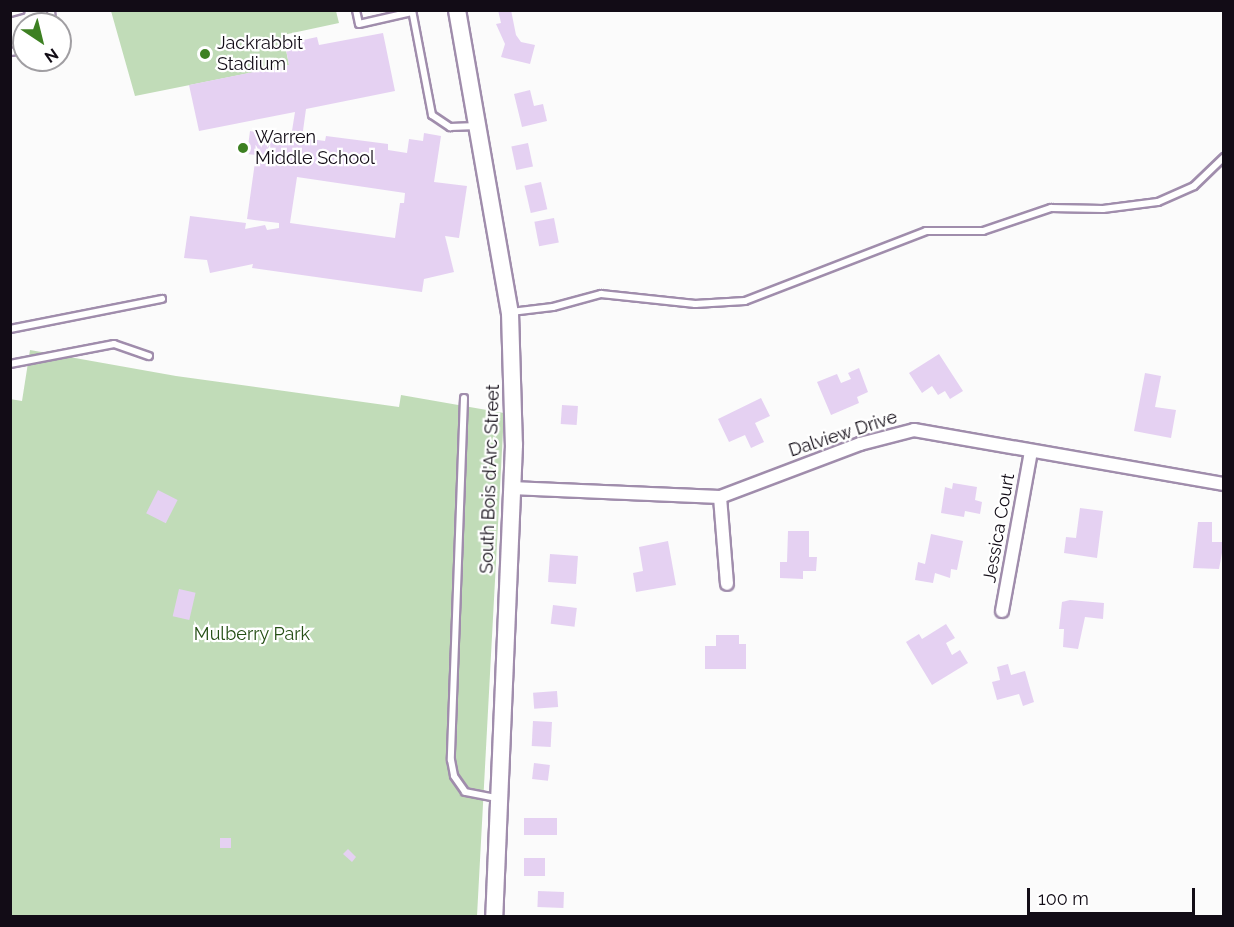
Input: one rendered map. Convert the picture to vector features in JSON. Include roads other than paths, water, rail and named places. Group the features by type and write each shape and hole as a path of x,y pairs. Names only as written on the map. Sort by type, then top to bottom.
{"main road":[{"name":"South Bois d'Arc Street","path":"457,10 479,125 510,313 514,445 497,798 494,916"}],"street":[{"name":"Dalview Drive","path":"511,488 720,497 860,444 914,430 1224,484"},
{"name":"Jessica Court","path":"1002,611 1031,452"},
{"path":"720,497 727,584"}],"lane":[{"path":"10,13 21,10"},
{"path":"356,10 359,24 412,11 432,115 450,127 479,125"},
{"path":"510,313 554,307 601,294 695,304 744,301 926,231 983,231 1051,208 1103,209 1158,202 1194,186 1224,157"},
{"path":"10,329 162,299"},
{"path":"10,363 114,344 149,356"},
{"path":"464,398 451,760 454,776 465,792 497,798"}],"place":[{"name":"Jackrabbit Stadium","path":"205,54"},
{"name":"Warren Middle School","path":"243,148"}],"park label":[{"name":"Mulberry Park","path":"252,634"}]}
